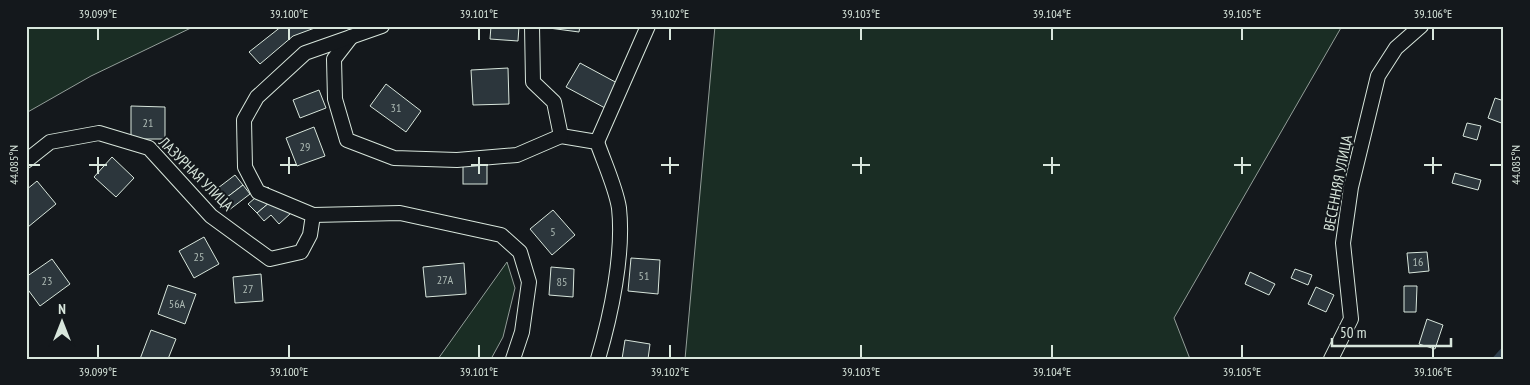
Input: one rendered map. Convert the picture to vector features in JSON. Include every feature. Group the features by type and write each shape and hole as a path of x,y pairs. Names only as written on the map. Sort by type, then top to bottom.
{"street":[{"path":"382,26 305,53 257,96 244,120 245,167 258,192 313,215 400,214 501,236 520,252 529,282 522,332 513,359"},
{"path":"532,26 533,82 554,102 561,136"},
{"path":"598,359 608,325 618,265 619,207 597,142 648,26"},
{"name":"ВЕСЕННЯЯ УЛИЦА","path":"1331,359 1350,318 1344,243 1351,187 1378,76 1396,48 1421,26"},
{"path":"351,37 334,59 335,99 347,140 394,158 457,160 517,155 561,136 597,142"},
{"name":"ЛАЗУРНАЯ УЛИЦА","path":"26,161 50,142 99,133 149,148 211,216 270,259 301,252 310,235 313,215"}],"green space":[{"path":"26,26 195,26 91,76 26,113"},
{"path":"715,26 1342,26 1174,318 1190,359 685,359"},
{"path":"507,262 515,288 503,337 491,359 438,359"}],"building":[{"path":"282,26 320,26 293,36 260,64 249,52"},
{"path":"491,26 519,26 518,41 490,39"},
{"path":"549,26 580,26 579,32 549,28"},
{"path":"580,63 619,84 605,108 566,87"},
{"path":"508,68 509,104 473,105 471,70"},
{"path":"386,84 421,111 406,132 370,106"},
{"path":"319,90 326,108 300,118 293,100"},
{"path":"1495,98 1504,101 1504,124 1488,118"},
{"path":"131,106 165,107 165,139 131,139"},
{"path":"1467,123 1481,126 1477,140 1463,136"},
{"path":"314,127 325,156 297,166 286,138"},
{"path":"112,157 134,178 116,197 94,177"},
{"path":"463,162 487,162 487,184 463,184"},
{"path":"1455,173 1481,180 1478,190 1452,183"},
{"path":"235,175 243,185 222,201 214,191"},
{"path":"37,181 56,204 28,227 26,190"},
{"path":"243,185 250,194 229,210 222,201"},
{"path":"268,187 276,197 257,213 248,204"},
{"path":"276,197 291,213 279,224 271,215 264,221 257,213"},
{"path":"553,210 575,235 552,255 530,229"},
{"path":"204,237 219,264 194,278 179,251"},
{"path":"1427,252 1429,271 1409,273 1407,253"},
{"path":"631,258 660,260 658,294 628,291"},
{"path":"52,259 70,284 40,306 26,287 26,277"},
{"path":"464,263 466,294 426,297 423,267"},
{"path":"551,267 574,269 573,297 549,295"},
{"path":"1295,269 1312,275 1308,285 1291,278"},
{"path":"1250,272 1275,284 1269,295 1245,284"},
{"path":"261,274 263,301 235,303 233,277"},
{"path":"168,285 196,294 185,324 158,314"},
{"path":"1404,286 1417,286 1416,312 1404,312"},
{"path":"1316,287 1334,295 1326,312 1308,304"},
{"path":"1427,319 1443,325 1435,349 1419,344"},
{"path":"151,330 176,339 168,359 140,359"},
{"path":"625,340 650,344 648,359 622,359"}],"waterway":[{"path":"1495,359 1504,349"}]}
